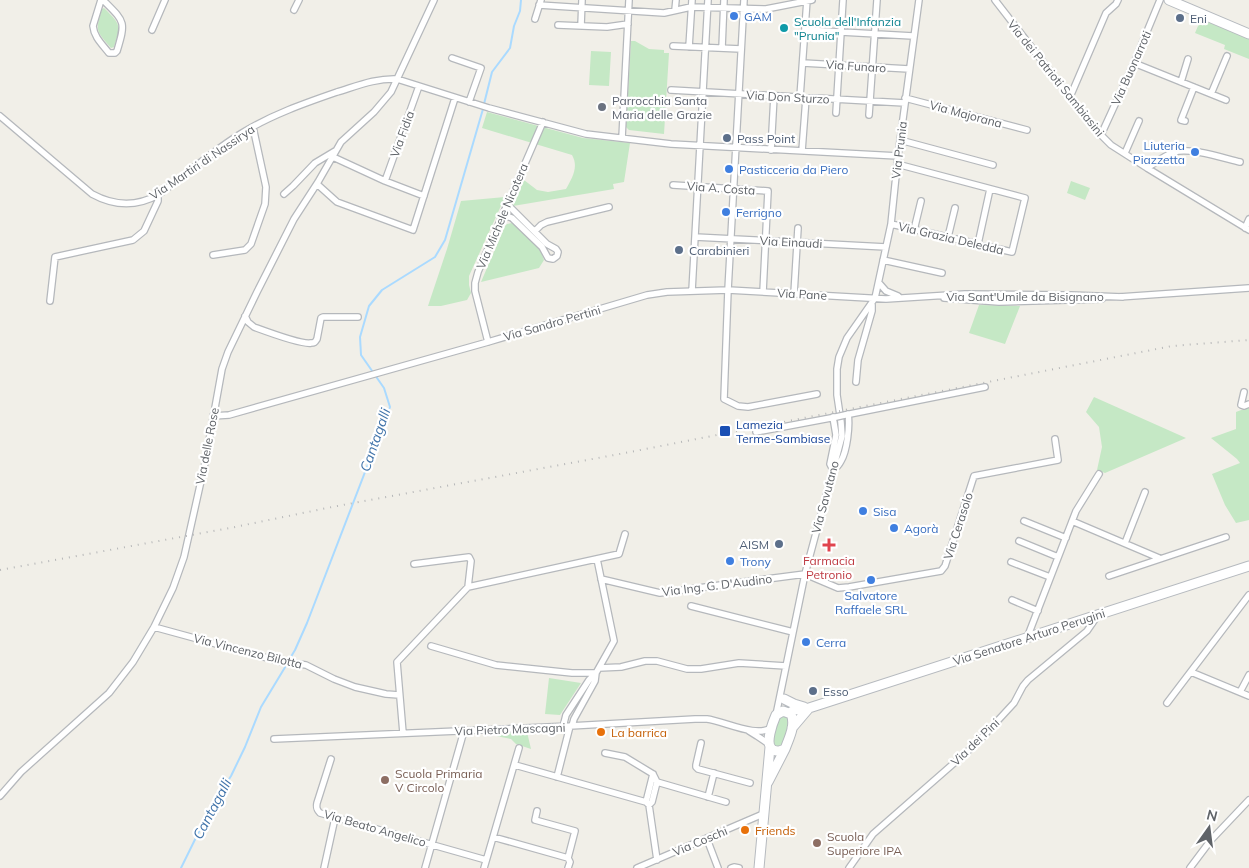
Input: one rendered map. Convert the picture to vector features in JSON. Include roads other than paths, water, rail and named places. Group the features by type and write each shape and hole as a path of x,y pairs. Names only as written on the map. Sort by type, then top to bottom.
{"street":[{"path":"102,0 117,14 122,24 122,33 115,53 109,53 93,30 102,0"},
{"path":"152,30 165,0"},
{"path":"294,10 299,0"},
{"name":"Via delle Rose","path":"0,796 21,772 109,693 133,662 154,627 174,588 184,557 205,463 222,369 228,352 294,219 341,142 374,112 391,92 434,0"},
{"path":"581,26 582,0"},
{"path":"622,138 629,0"},
{"path":"675,10 676,0"},
{"path":"689,46 692,0"},
{"path":"692,291 708,0"},
{"path":"722,48 724,0"},
{"path":"744,0 724,399 738,406 748,407 817,394"},
{"path":"535,19 540,3 582,8 664,13 692,7 766,9 809,0 803,63 802,151"},
{"path":"836,113 843,0"},
{"path":"869,115 877,0"},
{"name":"Via Prunia","path":"872,305 876,298 890,224 919,0"},
{"name":"Via dei Patrioti Sambiasini","path":"995,0 1070,97 1111,145 1247,229"},
{"path":"1070,97 1106,12 1118,0"},
{"name":"Via Buonarroti","path":"1101,135 1160,0"},
{"path":"1169,0 1249,34"},
{"path":"558,25 607,27 628,24"},
{"path":"805,30 913,36"},
{"path":"673,46 741,50"},
{"path":"1211,94 1227,56"},
{"path":"452,58 482,68 472,103"},
{"path":"1181,82 1188,59"},
{"path":"1134,62 1226,100"},
{"name":"Via Funaro","path":"803,63 909,69"},
{"name":"Via Martiri di Nassirya","path":"0,116 92,194 110,202 128,204 144,201 158,195 241,133 267,119 364,83 385,78 397,79"},
{"path":"397,79 489,108 586,134 671,144 898,156"},
{"name":"Via Fidia","path":"385,181 419,86"},
{"path":"1185,121 1181,120 1194,87"},
{"name":"Via Don Sturzo","path":"671,90 870,101 905,100"},
{"path":"771,150 774,96"},
{"path":"317,184 337,202 413,230 456,98"},
{"name":"Via Majorana","path":"905,100 1027,130"},
{"path":"1125,153 1139,121"},
{"name":"Via Michele Nicotera","path":"488,342 476,296 478,272 543,122"},
{"path":"213,255 245,250 251,244 265,204 266,187 253,127"},
{"path":"900,140 993,165"},
{"path":"284,194 315,163 337,150"},
{"path":"1147,168 1180,151 1205,154 1240,162"},
{"path":"333,157 385,181 424,196"},
{"path":"897,164 990,189 978,244"},
{"name":"Via A. Costa","path":"673,184 768,191 766,241"},
{"name":"Via Grazia Deledda","path":"890,224 1012,252 1025,198 990,189"},
{"path":"50,301 55,257 133,240 144,231 158,201 158,195"},
{"path":"914,230 921,201"},
{"path":"503,215 512,218 542,247 548,258 555,258 558,250 547,244 507,205"},
{"path":"534,231 546,222 609,207"},
{"path":"948,237 954,208"},
{"path":"1247,229 1249,219"},
{"path":"794,294 798,228"},
{"name":"Via Einaudi","path":"695,237 886,247"},
{"path":"763,292 766,241"},
{"path":"883,260 942,273"},
{"path":"879,283 890,294 902,297"},
{"name":"Via Sant'Umile da Bisignano","path":"876,298 966,294 1122,297 1249,288"},
{"name":"Via Sandro Pertini","path":"213,416 229,415 647,295 667,292 728,290"},
{"name":"Via Pane","path":"728,290 876,298"},
{"path":"857,297 866,302 865,313"},
{"path":"856,382 858,360 872,305"},
{"name":"Via Savutano","path":"776,715 805,574 842,436 837,369 839,357 847,338 872,305"},
{"path":"246,316 248,322 254,327 298,342 312,344 316,342 321,318 358,317"},
{"path":"756,432 984,387"},
{"path":"1244,392 1240,405 1249,404"},
{"path":"834,417 836,435 830,464 832,470 843,457 848,431 846,415"},
{"name":"Via Cerasolo","path":"805,574 838,588 941,571 945,566 974,476 1058,460 1054,440"},
{"path":"1027,638 1076,511 1099,474"},
{"path":"1125,544 1145,492"},
{"path":"1024,521 1066,538"},
{"path":"1072,521 1159,558"},
{"path":"403,733 397,662 468,587 619,554 625,534"},
{"path":"1109,576 1226,537"},
{"path":"1019,541 1058,557"},
{"path":"414,564 469,557 468,587"},
{"path":"563,727 566,715 597,670 614,640 597,560"},
{"path":"1011,562 1050,577"},
{"name":"Via Senatore Arturo Perugini","path":"776,715 783,711 788,712 809,708 1249,566"},
{"name":"Via Ing. G. D'Audino","path":"601,579 660,594 805,574"},
{"path":"1167,703 1249,595"},
{"path":"1012,600 1038,610"},
{"path":"692,606 793,632"},
{"name":"Via dei Pini","path":"849,868 873,834 977,743 1014,703 1022,686 1087,631 1098,615"},
{"name":"Via Vincenzo Bilotta","path":"154,627 284,662 306,665 355,687 399,695"},
{"path":"432,646 496,665 572,673 621,667 645,661 657,661 687,669 701,669 739,663 786,666"},
{"path":"557,777 571,726 595,681 597,670"},
{"path":"1191,672 1249,696"},
{"path":"1240,692 1249,675"},
{"path":"766,786 785,749 792,728 793,717 788,712 782,684"},
{"path":"784,699 809,708 792,728"},
{"path":"759,868 769,746 776,715"},
{"name":"Via Pietro Mascagni","path":"274,739 708,719 745,729"},
{"path":"745,729 762,732 772,726"},
{"path":"745,729 758,736 775,751 785,749"},
{"path":"425,868 464,731"},
{"path":"702,743 696,767 698,769 750,783"},
{"path":"484,868 519,748"},
{"path":"514,765 647,803 652,802 657,782 653,774 625,757 605,752"},
{"name":"Via Beato Angelico","path":"332,759 316,807 320,813 486,860"},
{"path":"708,797 714,773"},
{"path":"653,774 647,803 657,860"},
{"path":"657,782 726,802"},
{"path":"1190,868 1211,840 1249,800"},
{"path":"537,811 535,820 575,831 568,858 570,862 568,868"},
{"name":"Via Coschi","path":"637,868 763,814"},
{"path":"324,868 335,818"},
{"path":"493,837 568,858"},
{"path":"707,839 718,868"},
{"path":"732,868 739,868"}],"waterway":[{"name":"Cantagalli","path":"484,104 492,72 510,48 521,0"},
{"name":"Cantagalli","path":"289,660 307,623 390,407 384,388 361,355 360,337 369,306 382,290 435,257 445,240 483,109"},
{"name":"Cantagalli","path":"181,868 211,807 231,776 261,707 287,664"}],"railway":[{"path":"0,570 625,453 1172,346 1249,340"}],"place":[{"name":"GAM","path":"734,16"},
{"name":"Eni","path":"1180,18"},
{"name":"Scuola dell'Infanzia \"Prunia\"","path":"784,28"},
{"name":"Parrocchia Santa Maria delle Grazie","path":"602,107"},
{"name":"Pass Point","path":"727,138"},
{"name":"Liuteria Piazzetta","path":"1195,152"},
{"name":"Pasticceria da Piero","path":"729,169"},
{"name":"Ferrigno","path":"726,212"},
{"name":"Carabinieri","path":"679,250"},
{"name":"Lamezia Terme-Sambiase","path":"725,431"},
{"name":"Sisa","path":"863,511"},
{"name":"Agorà","path":"894,528"},
{"name":"AISM","path":"779,544"},
{"name":"Farmacia Petronio","path":"829,545"},
{"name":"Trony","path":"730,561"},
{"name":"Salvatore Raffaele SRL","path":"871,580"},
{"name":"Cerra","path":"806,642"},
{"name":"Esso","path":"813,691"},
{"name":"La barrica","path":"601,732"},
{"name":"Scuola Primaria V Circolo","path":"385,780"},
{"name":"Friends","path":"745,830"},
{"name":"Scuola Superiore IPA","path":"817,843"}]}
